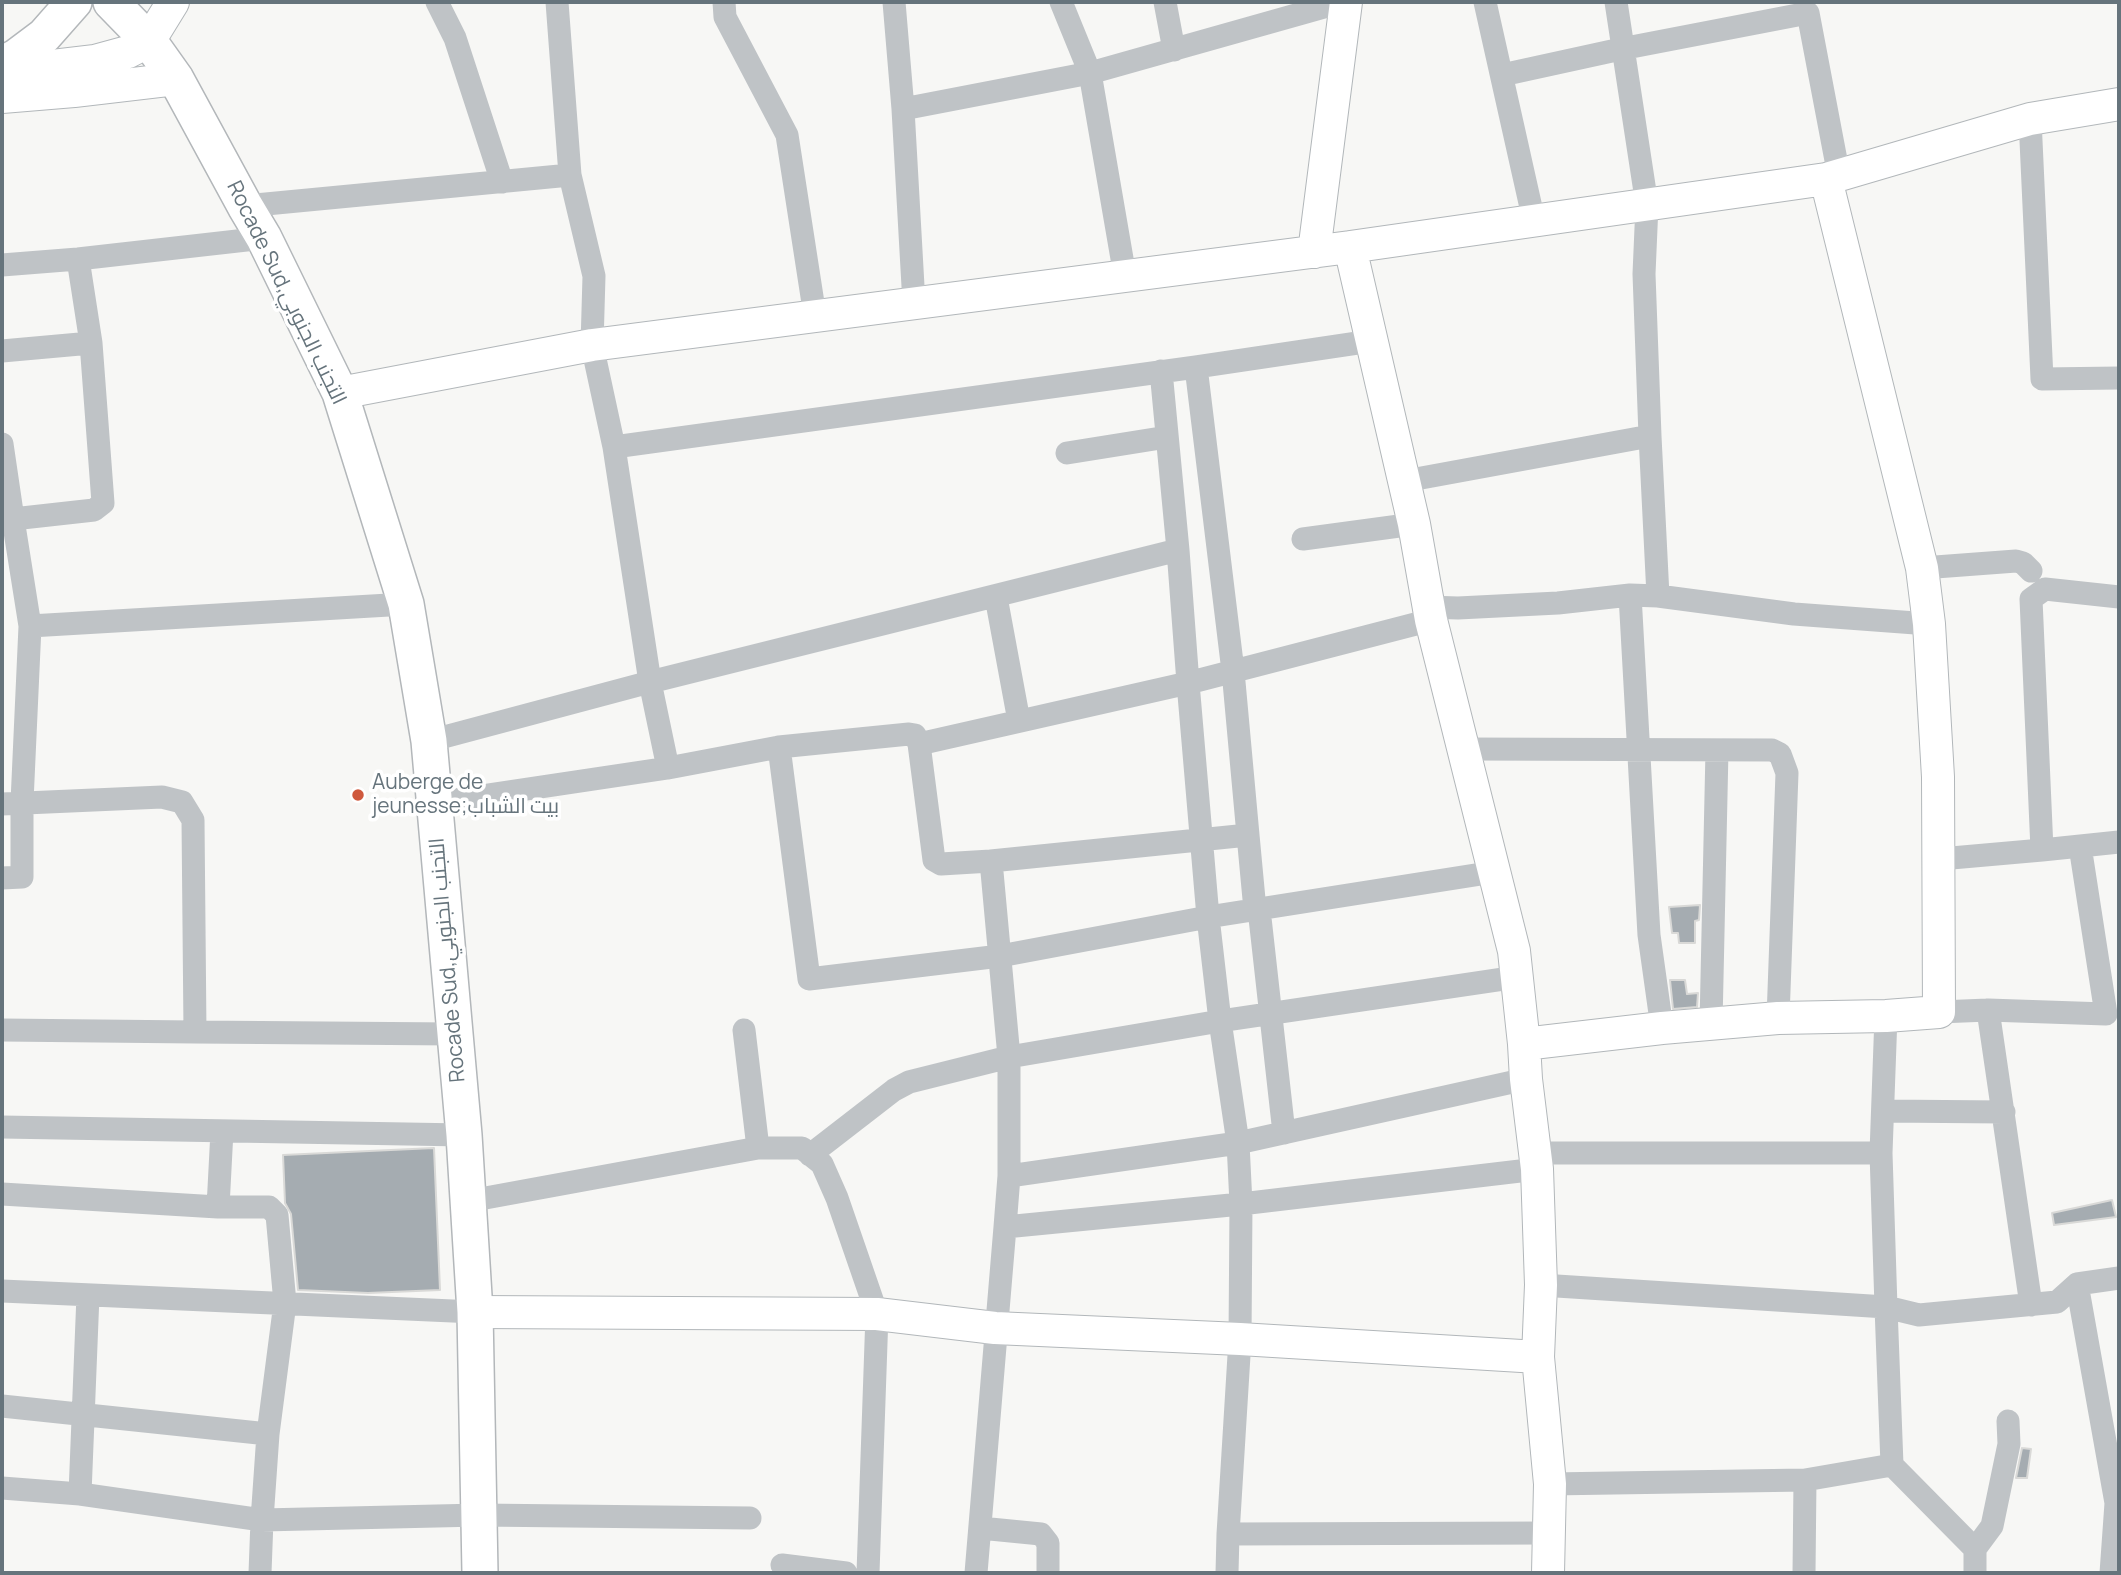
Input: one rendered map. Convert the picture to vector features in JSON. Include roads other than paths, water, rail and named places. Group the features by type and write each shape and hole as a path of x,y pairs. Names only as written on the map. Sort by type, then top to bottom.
{"main road":[{"path":"2,65 44,36 74,2"},
{"name":"Rocade Sud,التجنب الجنوبي","path":"123,4 176,79 264,238 340,393 407,604 429,741 464,1135 475,1312 480,1573"}],"street":[{"path":"2,72 95,61 128,52 149,41 173,2"},
{"path":"437,2 454,38 502,182"},
{"path":"557,2 570,175 594,276 592,345 614,447 650,682 668,768"},
{"path":"724,2 725,17 787,135 816,316"},
{"path":"894,2 914,304"},
{"path":"1061,2 1090,73 1125,276"},
{"path":"1165,2 1174,50"},
{"path":"903,109 1090,73 1174,50 1285,10 1344,2 1314,252"},
{"path":"1485,2 1534,221"},
{"path":"1616,2 1647,205 1644,274 1658,596"},
{"path":"1502,75 1807,8 1832,177 1922,568 1929,624 1938,777 1939,1012"},
{"path":"2,97 74,92 176,79"},
{"path":"340,393 592,345 1314,252 1832,177 2030,119 2118,103"},
{"path":"2030,119 2042,379 2119,378"},
{"path":"245,206 570,175"},
{"path":"2,265 264,238"},
{"path":"1350,247 1405,481 1430,613 1514,951 1536,1161 1542,1285 1538,1356 1550,1484 1548,1573"},
{"path":"13,519 94,510 103,503 91,343 78,259"},
{"path":"614,447 1371,341"},
{"path":"2,351 91,343"},
{"path":"1196,367 1284,1133"},
{"path":"1161,371 1208,917 1238,1143 1241,1203 1240,1339 1227,1573"},
{"path":"1405,481 1650,436"},
{"path":"1067,453 1167,437"},
{"path":"2,444 30,626 12,803 22,877 2,878"},
{"path":"1303,539 1414,524"},
{"path":"429,741 650,682 1178,551"},
{"path":"1922,568 2016,561 2023,563 2031,571"},
{"path":"2042,850 2031,599 2045,589 2119,597"},
{"path":"919,744 1188,683 1430,613 1458,608 1558,604 1630,595 1658,596 1794,614 1929,624"},
{"path":"1630,595 1649,935 1662,1028"},
{"path":"996,597 1019,721"},
{"path":"30,626 407,604"},
{"path":"434,803 668,768 779,747 909,734 915,735 919,744 934,860 941,864 1248,835"},
{"path":"779,747 809,979 1000,956 1208,917 1494,872"},
{"path":"1464,749 1772,750 1780,754 1787,774 1778,1018"},
{"path":"1711,1024 1717,750"},
{"path":"12,803 162,797 182,802 193,820 195,1032"},
{"path":"1940,859 2119,842"},
{"path":"1524,1044 1778,1018 1989,1010 2113,1014 2080,846"},
{"path":"976,1573 1009,1176 1009,1057 991,861"},
{"path":"810,1155 894,1090 909,1082 1009,1057 1220,1021 1517,977"},
{"path":"1989,1010 2031,1305"},
{"path":"1886,1016 1881,1153 1892,1465 1975,1549"},
{"path":"2,1030 455,1034"},
{"path":"744,1030 758,1148"},
{"path":"1009,1176 1238,1143 1526,1079"},
{"path":"1884,1111 2004,1112"},
{"path":"2,1127 464,1135"},
{"path":"218,1207 222,1131"},
{"path":"468,1201 758,1148 802,1148 822,1164 838,1198 877,1314 868,1573"},
{"path":"1005,1227 1241,1203 1536,1161 1881,1153"},
{"path":"2,1194 218,1207 269,1207 277,1215 285,1303 268,1434 260,1573"},
{"path":"1542,1285 1886,1307 1919,1315 2057,1302 2077,1284 2119,1279"},
{"path":"2077,1284 2118,1503 2111,1573"},
{"path":"2,1291 475,1312 877,1314 995,1328 1538,1356"},
{"path":"80,1494 88,1295"},
{"path":"2,1406 268,1434"},
{"path":"1975,1573 1975,1549 1992,1526 2009,1444 2008,1421"},
{"path":"1550,1484 1805,1480 1892,1465"},
{"path":"1804,1573 1805,1480"},
{"path":"2,1488 80,1494 262,1520 480,1515 750,1518"},
{"path":"980,1528 1041,1534 1048,1543 1048,1573"},
{"path":"1228,1534 1549,1533"},
{"path":"782,1565 846,1573"}],"place":[{"name":"Auberge de jeunesse;بيت الشباب","path":"358,795"}]}
